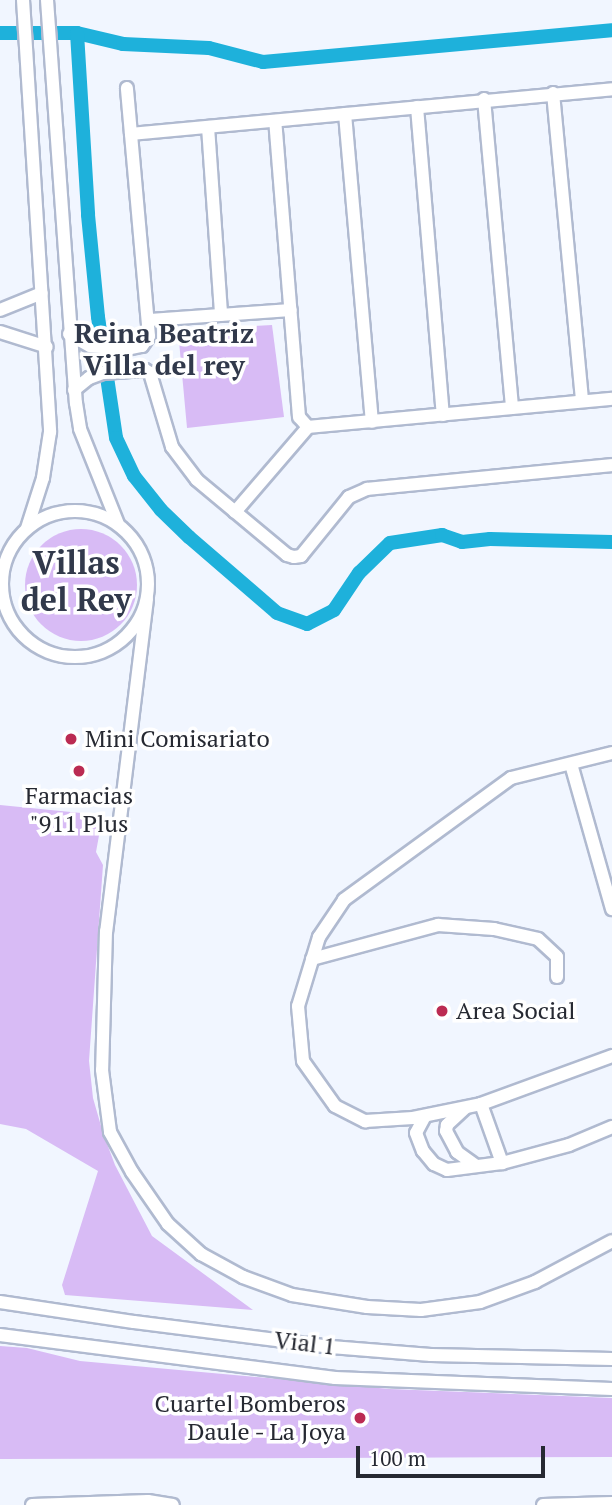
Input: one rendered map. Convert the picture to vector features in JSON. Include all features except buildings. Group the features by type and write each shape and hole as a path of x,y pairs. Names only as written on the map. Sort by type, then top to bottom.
{"street":[{"path":"23,0 47,347 50,432 43,478 27,528"},
{"path":"47,0 74,390 80,429 118,524"},
{"path":"69,334 90,346 128,348 147,343 150,320 127,88"},
{"path":"131,134 612,89"},
{"path":"553,93 582,401"},
{"path":"484,99 512,408"},
{"path":"417,107 443,415"},
{"path":"345,114 372,422"},
{"path":"275,121 299,417 308,427"},
{"path":"208,127 221,315"},
{"path":"0,310 42,293"},
{"path":"150,320 291,310"},
{"path":"0,332 47,347"},
{"path":"74,390 89,378 103,373 136,370 150,373 172,447 197,480 287,555 294,557 301,556 349,497 367,489 612,465"},
{"path":"235,512 308,427 612,399"},
{"path":"147,599 138,622 121,641 99,653 74,657 49,653 27,640 11,621 1,599 1,572 17,538 27,528 48,515 72,510 96,513 118,524 133,539 144,557 149,578 147,599 106,931 102,1070 110,1132 132,1172 167,1224 201,1254 243,1277 292,1295 367,1307 421,1310 480,1302 535,1282 612,1241"},
{"path":"0,541 17,538"},
{"path":"612,753 511,778 344,900 319,937 298,1006 303,1061 335,1106 365,1121 425,1116 466,1108 612,1056"},
{"path":"571,764 612,909"},
{"path":"312,960 438,925 494,929 538,939 557,957 557,977"},
{"path":"481,1104 502,1163"},
{"path":"466,1108 447,1125 446,1132 457,1152 475,1165"},
{"path":"425,1116 416,1133 423,1151 434,1164 447,1170 502,1163 569,1145 612,1127"},
{"name":"Vial 1","path":"0,1302 331,1347 431,1355 612,1359"},
{"name":"Vial 1","path":"0,1335 335,1378 612,1389"},
{"path":"545,1505 612,1503"},
{"path":"32,1505 173,1505"}],"shaded area":[{"path":"272,325 284,417 187,428 178,330"},
{"path":"81,529 102,534 120,546 132,564 137,585 132,606 120,624 102,636 81,641 60,636 42,624 30,606 25,585 30,564 42,546 60,534"},
{"path":"0,805 81,813 100,830 96,852 103,865 89,1061 93,1098 103,1133 115,1165 152,1236 253,1310 65,1295 62,1285 98,1171 26,1129 0,1124"},
{"path":"0,1346 27,1348 80,1361 390,1389 612,1398 612,1457 0,1459"}],"waterway":[{"path":"0,33 77,33 123,44 209,48 263,62 612,30"},
{"path":"77,33 88,215 98,317 116,438 134,476 161,510 189,537 277,613 307,624 334,610 359,573 390,543 442,535 462,542 490,539 612,542"}],"place":[{"name":"Mini Comisariato","path":"71,739"},
{"name":"Farmacias \"911 Plus","path":"79,771"},
{"name":"Area Social","path":"442,1011"},
{"name":"Cuartel Bomberos Daule - La Joya","path":"360,1418"}],"district":[{"name":"Reina Beatriz Villa del rey","path":"164,349"},
{"name":"Villas del Rey","path":"76,582"}]}
